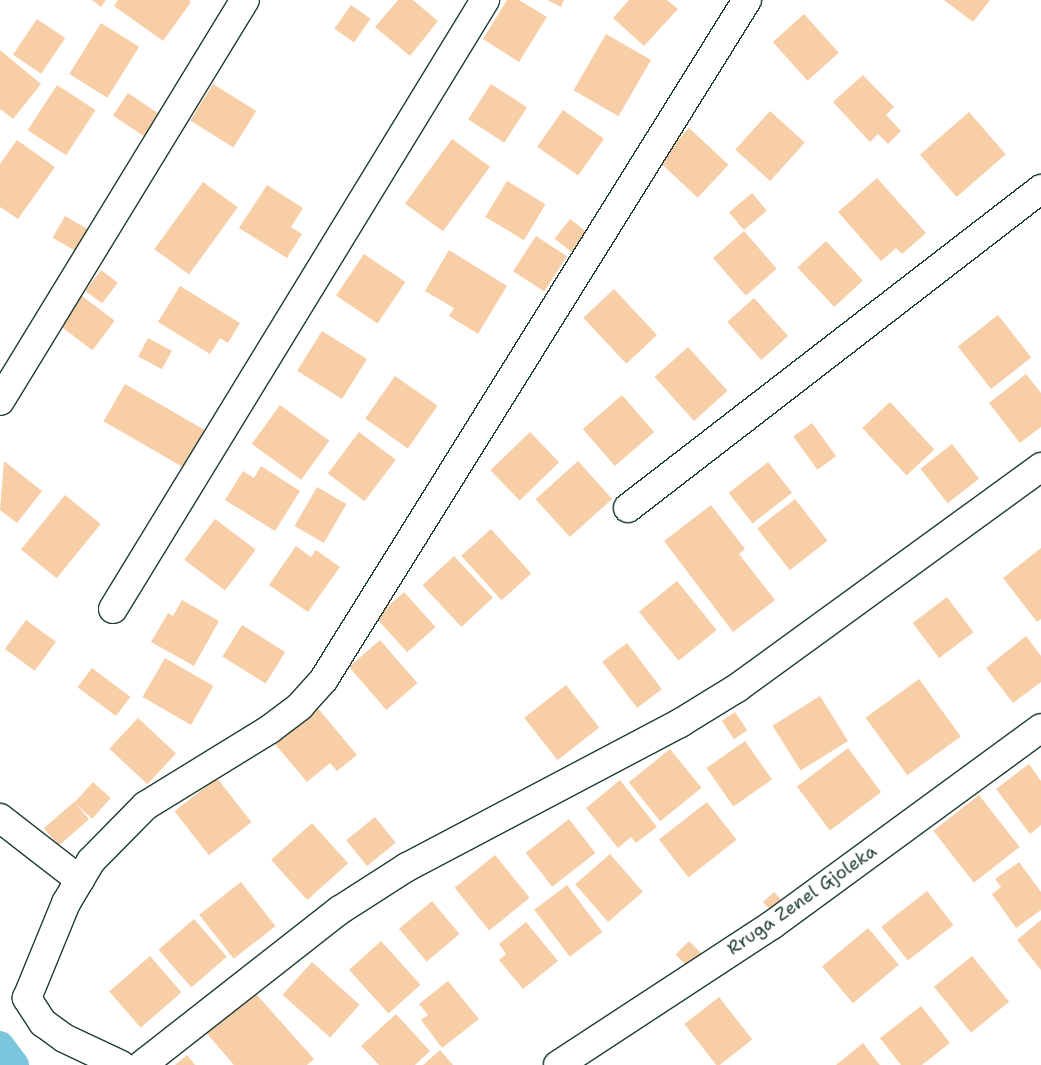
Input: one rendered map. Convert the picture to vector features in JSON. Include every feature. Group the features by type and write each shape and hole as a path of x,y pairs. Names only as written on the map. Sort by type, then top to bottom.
{"street":[{"path":"0,401 245,0"},
{"path":"113,609 486,0"},
{"path":"121,1065 64,1038 43,1023 27,998 30,981 91,861 145,806 270,729 300,706 324,679 747,0"},
{"path":"628,508 1041,189"},
{"path":"142,1065 340,910 408,868 680,723 737,688 1041,467"},
{"name":"Rruga Zenel Gjoleka","path":"558,1065 772,925 1041,728"},
{"path":"0,818 80,880"}],"building":[{"path":"92,0 106,0 101,7"},
{"path":"118,0 189,0 191,2 163,41 114,6"},
{"path":"398,0 413,0 438,21 410,56 375,27"},
{"path":"507,0 519,0 547,17 519,62 483,39"},
{"path":"547,0 564,0 561,7"},
{"path":"629,0 667,0 678,9 644,46 613,18"},
{"path":"944,0 990,0 973,22"},
{"path":"351,5 371,19 354,43 334,29"},
{"path":"804,14 839,53 808,81 773,42"},
{"path":"37,19 65,38 41,74 13,55"},
{"path":"101,23 139,47 107,98 69,74"},
{"path":"606,34 651,60 619,116 574,90"},
{"path":"0,50 41,84 13,119 0,109"},
{"path":"863,75 894,107 886,115 901,131 888,144 878,134 870,142 833,102"},
{"path":"213,84 256,111 233,147 190,120"},
{"path":"491,84 527,107 504,143 468,119"},
{"path":"57,85 96,110 66,155 28,130"},
{"path":"128,93 159,114 144,136 113,115"},
{"path":"563,110 604,139 578,176 537,147"},
{"path":"770,111 805,142 770,181 735,150"},
{"path":"969,112 1006,154 957,197 920,155"},
{"path":"689,128 728,165 698,198 658,161"},
{"path":"452,139 490,167 443,231 405,204"},
{"path":"17,140 55,167 18,219 0,207 0,164"},
{"path":"877,178 926,233 902,254 896,248 881,261 838,212"},
{"path":"507,181 546,204 524,240 485,217"},
{"path":"203,182 238,207 189,274 154,249"},
{"path":"267,185 303,208 291,227 302,234 287,258 239,228"},
{"path":"752,193 767,211 744,230 729,212"},
{"path":"65,216 89,230 77,252 52,238"},
{"path":"570,219 593,237 577,257 555,239"},
{"path":"744,231 777,269 746,296 713,258"},
{"path":"536,236 567,256 544,291 513,271"},
{"path":"826,241 863,280 834,307 797,268"},
{"path":"449,250 507,286 478,334 449,316 454,308 425,291"},
{"path":"364,254 405,282 377,323 336,295"},
{"path":"101,270 118,283 102,303 85,291"},
{"path":"180,286 240,323 228,343 220,338 210,354 158,322"},
{"path":"614,289 657,335 626,364 583,318"},
{"path":"82,296 115,321 92,350 60,326"},
{"path":"754,298 788,336 761,360 727,322"},
{"path":"998,315 1031,358 991,389 958,346"},
{"path":"322,331 367,359 342,399 297,371"},
{"path":"148,338 172,351 162,369 138,357"},
{"path":"688,347 727,391 694,421 655,377"},
{"path":"1026,374 1041,393 1041,427 1020,443 989,403"},
{"path":"395,376 438,406 408,448 365,419"},
{"path":"125,384 211,434 189,471 104,421"},
{"path":"622,395 654,432 615,466 583,429"},
{"path":"890,402 934,450 907,475 862,428"},
{"path":"280,405 329,441 301,480 252,444"},
{"path":"812,423 836,456 817,470 793,437"},
{"path":"359,432 396,460 364,501 328,474"},
{"path":"530,432 559,462 520,500 490,470"},
{"path":"952,444 979,479 948,503 920,469"},
{"path":"4,461 42,491 17,523 0,510"},
{"path":"578,461 612,499 570,537 536,499"},
{"path":"768,462 792,493 753,524 729,493"},
{"path":"261,466 300,491 275,531 225,500 243,471 254,478"},
{"path":"317,487 346,504 324,543 295,526"},
{"path":"65,495 101,524 57,578 21,549"},
{"path":"795,499 828,541 790,570 757,529"},
{"path":"711,505 745,549 739,554 775,600 733,632 664,541"},
{"path":"215,519 256,550 225,590 184,560"},
{"path":"491,529 531,574 501,600 461,556"},
{"path":"296,546 311,557 316,550 340,567 308,612 269,585"},
{"path":"1041,548 1041,619 1037,622 1003,578"},
{"path":"454,556 493,598 461,627 423,585"},
{"path":"677,581 717,630 679,661 639,612"},
{"path":"404,592 435,627 407,652 376,617"},
{"path":"947,597 973,632 939,658 913,623"},
{"path":"182,600 219,621 194,666 151,642 168,613 173,616"},
{"path":"26,620 56,642 35,671 5,649"},
{"path":"242,625 285,652 266,683 222,656"},
{"path":"1026,636 1041,656 1041,682 1013,703 986,668"},
{"path":"380,640 417,683 386,710 349,667"},
{"path":"627,643 662,689 637,708 602,662"},
{"path":"165,658 213,686 191,725 142,697"},
{"path":"92,668 130,697 116,716 78,687"},
{"path":"919,679 961,736 907,775 866,718"},
{"path":"566,685 599,728 557,760 524,718"},
{"path":"820,696 848,741 801,771 773,726"},
{"path":"312,701 357,755 337,771 330,763 307,782 269,737"},
{"path":"735,712 747,730 734,739 722,721"},
{"path":"138,718 176,753 147,784 109,749"},
{"path":"745,741 772,780 733,806 706,768"},
{"path":"848,748 881,792 830,830 797,787"},
{"path":"670,749 701,788 660,821 629,782"},
{"path":"1029,764 1041,781 1041,825 1030,834 996,789"},
{"path":"217,778 251,822 209,855 174,811"},
{"path":"620,780 657,827 636,843 631,837 618,848 586,808"},
{"path":"93,782 111,798 92,819 74,803"},
{"path":"979,795 1020,847 974,883 933,831"},
{"path":"74,802 89,819 59,846 44,828"},
{"path":"707,802 737,840 688,877 659,840"},
{"path":"375,817 396,843 367,866 346,840"},
{"path":"569,819 595,853 552,887 526,853"},
{"path":"312,823 348,863 307,900 271,860"},
{"path":"610,854 643,892 608,922 575,884"},
{"path":"495,855 530,898 489,930 455,888"},
{"path":"1019,862 1041,892 1041,910 1016,928 992,894 1001,887 995,879"},
{"path":"241,882 275,926 234,959 199,915"},
{"path":"567,885 603,932 570,957 534,910"},
{"path":"927,891 953,925 908,961 881,927"},
{"path":"774,892 785,904 774,914 763,902"},
{"path":"432,901 460,934 427,962 399,929"},
{"path":"194,919 227,957 191,988 159,950"},
{"path":"1041,920 1041,970 1017,940"},
{"path":"526,922 558,961 523,989 499,960 506,954 499,944"},
{"path":"868,928 899,965 853,1003 822,967"},
{"path":"381,941 420,985 389,1014 349,970"},
{"path":"689,941 702,954 688,967 676,954"},
{"path":"150,956 181,992 141,1028 109,991"},
{"path":"972,956 1009,1002 971,1033 934,987"},
{"path":"312,962 360,1005 330,1038 283,995"},
{"path":"448,981 479,1019 442,1048 421,1020 428,1015 419,1004"},
{"path":"249,986 314,1059 307,1065 234,1065 202,1028"},
{"path":"719,997 752,1040 720,1065 716,1065 684,1024"},
{"path":"921,1006 950,1043 922,1065 901,1065 880,1038"},
{"path":"396,1014 430,1051 415,1065 379,1065 361,1046"},
{"path":"863,1043 880,1065 836,1065"},
{"path":"440,1050 453,1065 423,1065"},
{"path":"187,1055 195,1065 175,1065"}],"waterway":[{"path":"0,1045 15,1065"}]}
